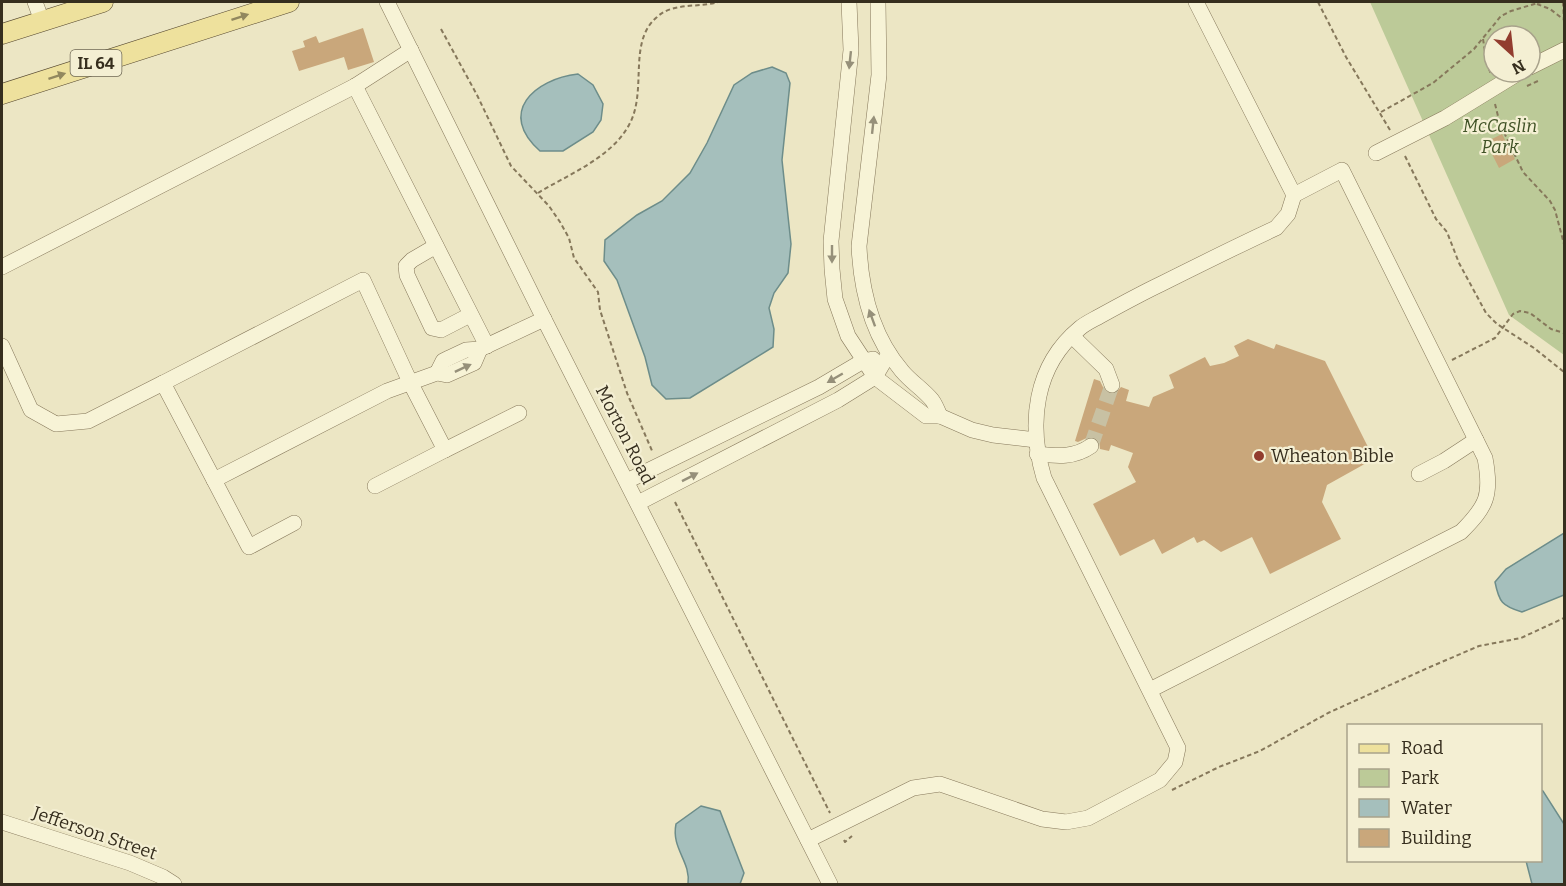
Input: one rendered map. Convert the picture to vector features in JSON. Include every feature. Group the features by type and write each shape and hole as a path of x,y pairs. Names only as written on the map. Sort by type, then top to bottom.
{"main road":[{"path":"2,34 103,2"},
{"name":"IL 64","path":"2,94 289,2"}],"street":[{"path":"35,2 42,21"},
{"name":"Morton Road","path":"387,2 544,319 830,885"},
{"path":"849,2 851,50 831,241 832,269 835,299 845,327 863,362 875,377 926,416 940,416 972,430 1064,456 1081,453 1091,446"},
{"path":"878,2 879,75 860,246 860,273 869,309 888,355 932,401 940,416"},
{"path":"808,840 913,788 940,784 1042,819 1066,822 1088,818 1160,780 1175,762 1178,747 1044,478 1036,447 1037,402 1044,373 1058,351 1081,327 1122,303 1276,228 1288,214 1294,195 1196,2"},
{"path":"2,267 355,86 411,50"},
{"path":"1542,61 1564,50"},
{"path":"1376,153 1445,118 1498,85"},
{"path":"355,86 484,347"},
{"path":"1150,690 1461,532 1480,513 1487,497 1489,477 1485,458 1342,170 1294,195"},
{"path":"436,246 405,266 432,328 441,330 470,315"},
{"path":"2,346 31,410 56,424 88,422 363,280 410,382 445,450"},
{"path":"214,480 387,391 437,373 443,361 466,350 484,347 544,319"},
{"path":"1072,336 1106,369 1112,385"},
{"path":"627,481 819,387 863,362 888,355"},
{"path":"638,503 838,400 875,377 888,355"},
{"path":"163,383 249,547 294,523"},
{"path":"375,486 519,413"},
{"path":"1419,474 1476,440"},
{"name":"Jefferson Street","path":"2,822 130,862 174,885"}],"path":[{"path":"538,194 605,152 616,143 629,125 638,103 639,55 652,22 672,9 718,2"},
{"path":"1318,2 1346,57 1381,112 1436,219 1447,232 1459,263 1481,305 1491,319 1564,372"},
{"path":"1495,24 1501,16 1511,11 1541,2"},
{"path":"1563,2 1564,20"},
{"path":"1537,4 1550,9 1564,20"},
{"path":"441,29 477,94 511,166 538,194 560,222 569,238 574,258 598,292 600,310 627,393 659,466"},
{"path":"1381,112 1433,83 1482,40"},
{"path":"1495,103 1500,124 1523,172 1555,210 1564,244"},
{"path":"1439,366 1494,339 1515,313 1523,310 1551,329 1564,333"},
{"path":"668,488 845,842 855,833"},
{"path":"1173,790 1227,763 1260,751 1328,713 1430,666 1479,646 1521,638 1564,618"}],"green space":[{"name":"McCaslin Park","path":"1370,2 1564,2 1564,355 1509,315"}],"water":[{"path":"772,67 786,73 790,83 782,160 791,244 788,273 774,293 769,308 774,329 773,347 690,398 666,399 652,385 645,357 617,280 604,261 605,240 637,215 662,201 690,173 734,85 752,73"},
{"path":"578,74 593,85 603,104 601,120 593,132 563,151 540,151 527,137 522,124 522,111 526,100 547,83"},
{"path":"1564,533 1564,595 1522,612 1502,602 1495,582 1506,569"},
{"path":"1542,790 1564,824 1564,884 1532,884 1526,862 1542,862"},
{"path":"701,806 720,811 744,873 740,884 688,884 687,868 676,841 676,824"}],"building":[{"path":"363,28 374,62 348,70 344,57 299,71 292,51 305,47 303,41 316,36 319,43"},
{"path":"1502,134 1515,159 1499,168 1486,142"},
{"path":"1248,339 1274,349 1276,344 1325,361 1369,449 1365,451 1370,461 1327,485 1322,502 1341,539 1270,574 1252,537 1221,552 1204,540 1197,543 1194,537 1162,554 1154,539 1120,556 1093,504 1136,482 1128,467 1133,453 1111,445 1109,451 1100,449 1099,440 1091,436 1078,442 1075,441 1094,379 1100,381 1106,393 1115,394 1121,387 1129,390 1126,401 1149,407 1153,397 1174,388 1169,375 1205,357 1210,366 1224,363 1239,356 1234,346"}],"tunnel":[{"path":"1091,446 1112,385"}],"place":[{"name":"Wheaton Bible","path":"1259,456"}]}
